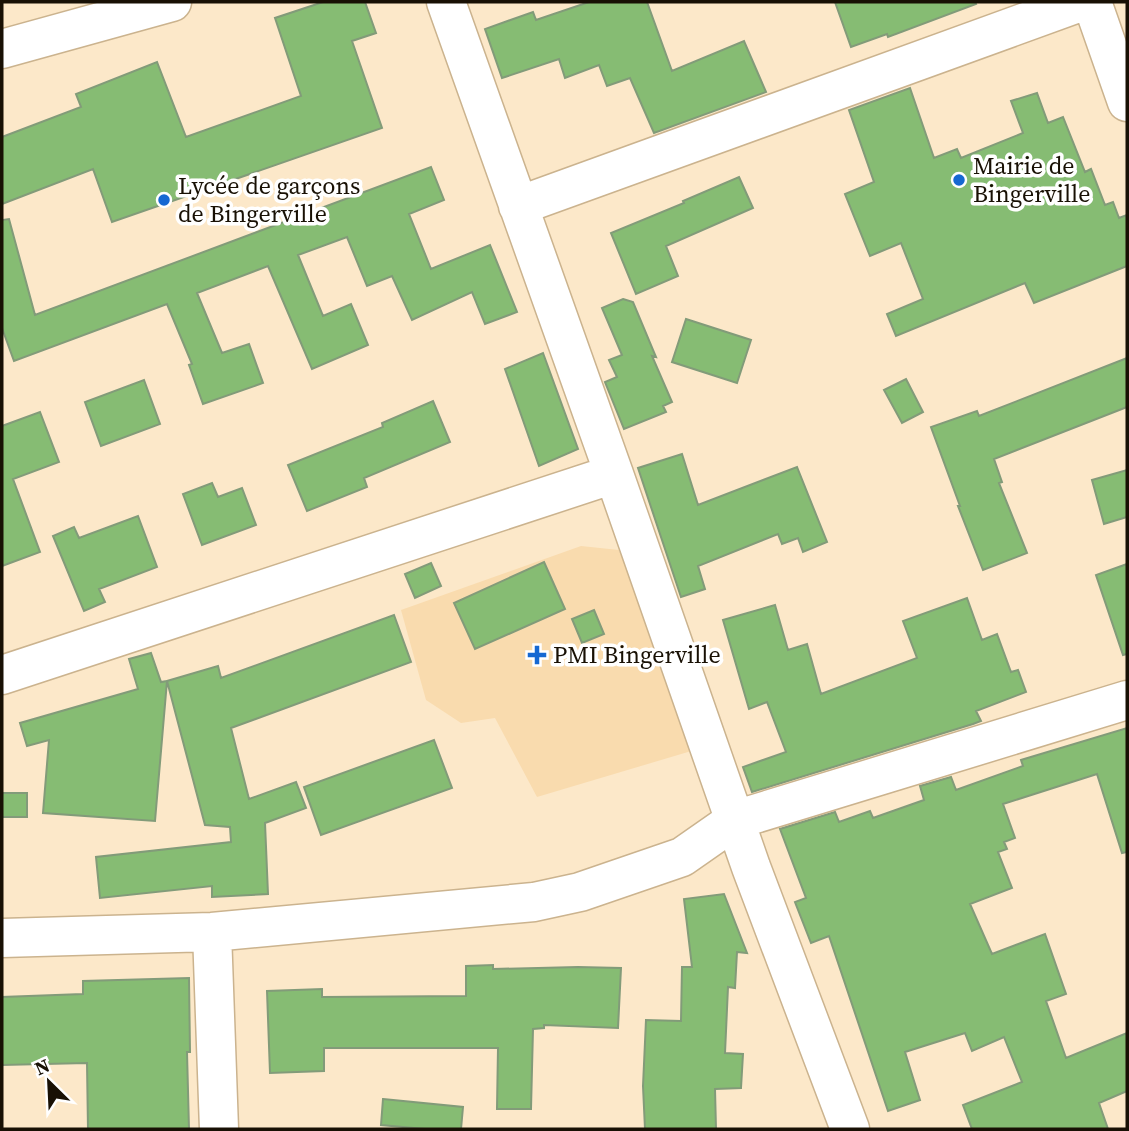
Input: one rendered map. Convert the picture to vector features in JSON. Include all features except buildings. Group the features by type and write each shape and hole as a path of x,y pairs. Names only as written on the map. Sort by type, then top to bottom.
{"street":[{"path":"2,49 172,2"},
{"path":"446,2 751,867 850,1129"},
{"path":"518,206 1081,2"},
{"path":"1092,2 1127,102"},
{"path":"2,675 614,474"},
{"path":"2,938 212,932 534,902 580,892 682,857 735,820 1127,700"},
{"path":"212,932 219,1129"}],"shaded area":[{"name":"PMI Bingerville","path":"581,546 619,550 698,749 537,797 495,718 461,723 426,700 401,610"}],"place":[{"name":"Mairie de Bingerville","path":"959,180"},
{"name":"Lycée de garçons de Bingerville","path":"164,200"},
{"name":"PMI Bingerville","path":"537,655"}]}
